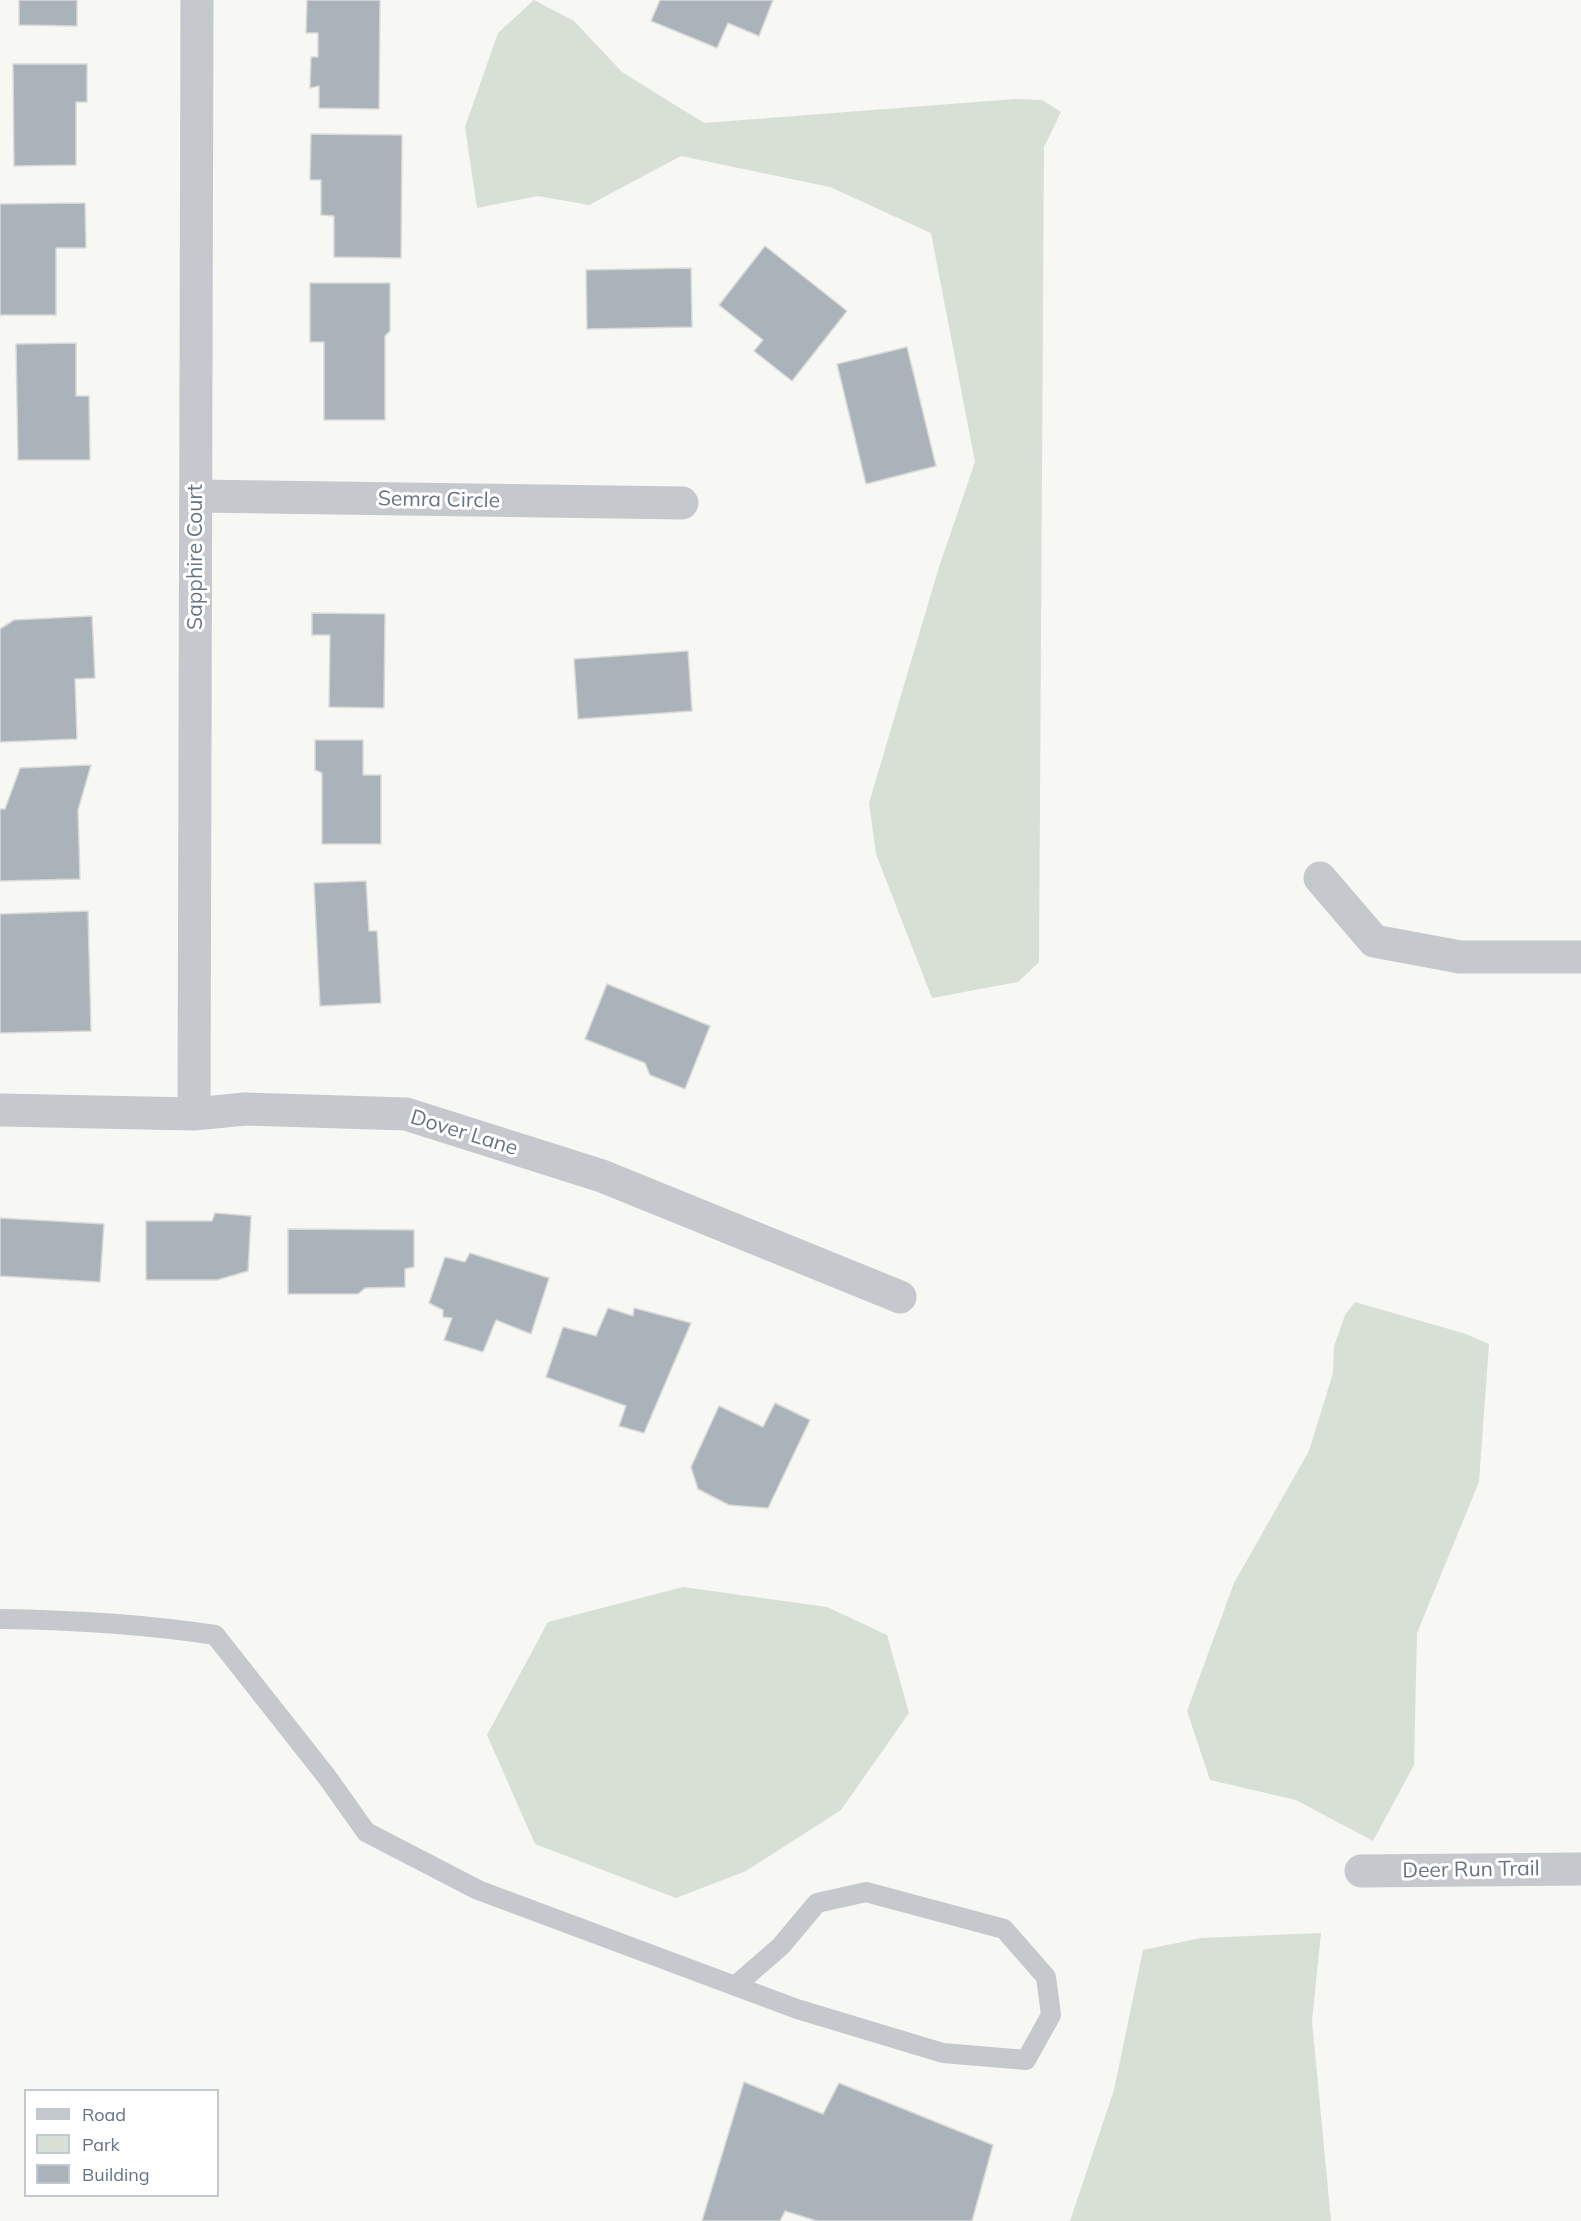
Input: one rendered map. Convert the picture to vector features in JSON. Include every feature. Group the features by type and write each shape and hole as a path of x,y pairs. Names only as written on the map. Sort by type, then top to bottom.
{"street":[{"name":"Sapphire Court","path":"194,1114 197,0"},
{"name":"Semra Circle","path":"197,496 682,503"},
{"path":"1320,878 1374,941 1460,957 1581,957"},
{"name":"Dover Lane","path":"0,1110 194,1114 245,1109 406,1114 602,1176 900,1298"},
{"name":"Deer Run Trail","path":"1361,1871 1581,1869"}],"lane":[{"path":"0,1619 132,1623 215,1635 327,1777 366,1832 478,1890 735,1986 797,2009 943,2053 1026,2060 1051,2015 1046,1977 1004,1929 866,1892 817,1903 781,1946 735,1986"}],"green space":[{"path":"534,0 574,21 622,72 704,123 1015,99 1042,100 1061,112 1044,147 1039,962 1018,982 932,998 876,854 869,803 939,567 975,462 931,233 830,187 681,156 589,205 538,196 477,208 465,127 498,33"},
{"path":"1355,1302 1466,1334 1489,1344 1479,1482 1417,1633 1414,1765 1373,1841 1296,1800 1210,1780 1187,1711 1234,1583 1309,1451 1333,1373 1334,1346 1345,1315"},
{"path":"683,1587 827,1607 887,1635 909,1713 841,1810 746,1871 676,1898 535,1844 487,1735 548,1622"},
{"path":"1321,1933 1312,2021 1331,2221 1070,2221 1114,2090 1143,1950 1201,1938"}],"building":[{"path":"19,0 77,0 77,26 19,25"},
{"path":"307,0 380,0 379,109 319,108 319,86 310,88 311,57 318,57 318,33 306,33"},
{"path":"660,0 773,0 759,36 728,23 717,48 651,21"},
{"path":"13,64 87,64 87,102 76,102 76,165 14,166"},
{"path":"311,134 402,135 401,258 334,257 334,216 321,215 321,180 310,180"},
{"path":"85,203 86,248 56,248 56,315 0,315 0,204"},
{"path":"765,246 847,311 792,381 754,351 763,340 719,305"},
{"path":"691,268 692,327 587,329 586,270"},
{"path":"310,283 390,283 390,331 385,336 385,420 324,420 324,342 310,342"},
{"path":"76,343 76,396 89,396 90,460 18,460 16,344"},
{"path":"907,347 936,466 866,484 837,364"},
{"path":"312,613 385,614 384,708 329,707 330,635 312,635"},
{"path":"92,616 95,678 75,679 77,739 0,742 0,629 14,620"},
{"path":"688,651 692,711 578,719 574,659"},
{"path":"315,740 363,740 363,775 381,775 381,844 322,844 322,773 315,770"},
{"path":"91,765 78,810 80,879 0,881 0,809 5,809 20,768"},
{"path":"366,881 369,931 377,931 381,1003 320,1006 314,883"},
{"path":"88,911 91,1031 0,1033 0,914"},
{"path":"607,984 710,1026 685,1089 650,1075 645,1063 585,1039"},
{"path":"215,1213 251,1216 248,1271 217,1280 146,1280 146,1221 212,1221"},
{"path":"0,1218 104,1224 100,1282 0,1276"},
{"path":"288,1229 414,1230 414,1267 405,1269 405,1287 365,1288 358,1294 288,1294"},
{"path":"470,1253 549,1278 531,1334 496,1320 483,1352 444,1340 452,1318 443,1317 443,1310 429,1303 445,1257 465,1262"},
{"path":"608,1308 633,1316 634,1308 691,1323 644,1433 619,1426 626,1406 546,1377 563,1327 596,1336"},
{"path":"775,1403 810,1420 768,1508 729,1505 698,1489 691,1467 719,1406 763,1427"},
{"path":"744,2082 823,2114 839,2083 993,2145 972,2221 817,2221 785,2211 780,2221 702,2221"}]}
